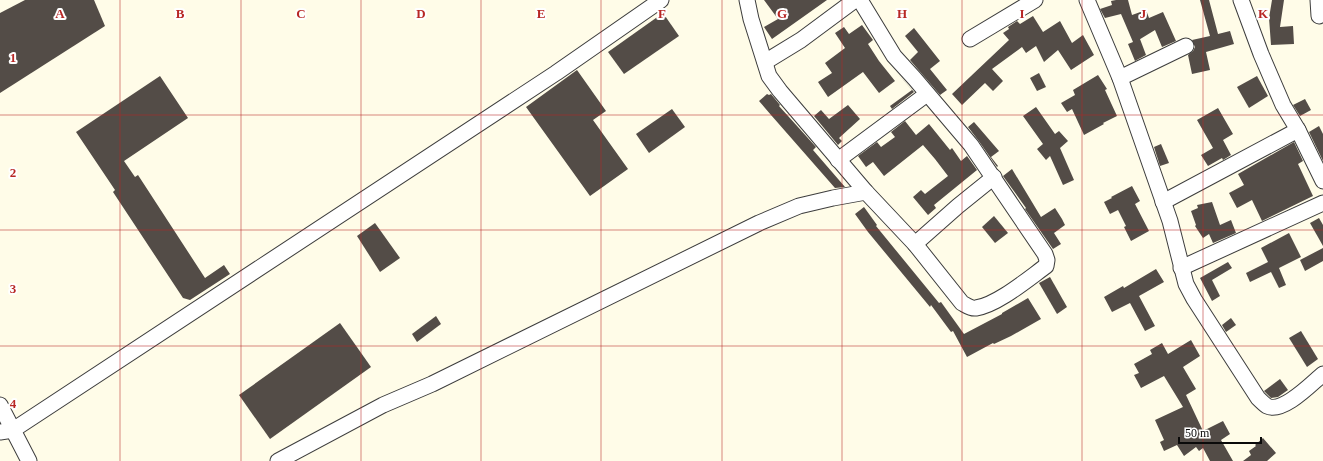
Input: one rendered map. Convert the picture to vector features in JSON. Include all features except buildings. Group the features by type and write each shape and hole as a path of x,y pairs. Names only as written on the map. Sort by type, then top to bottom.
{"street":[{"path":"6,431 556,73 661,0"},
{"path":"748,0 751,19 765,62 770,76 780,92 866,192 915,244 962,303 976,309 999,300 1046,266 1047,260 1045,254 971,145 894,56 860,0"},
{"path":"765,62 801,40 855,0"},
{"path":"970,38 1035,0"},
{"path":"1087,0 1120,78 1170,222 1186,284 1194,299 1258,398 1267,406 1276,408 1287,403 1323,374"},
{"path":"1241,0 1261,54 1283,105 1298,130 1323,181"},
{"path":"1318,0 1318,16"},
{"path":"1120,78 1186,46"},
{"path":"838,160 927,94"},
{"path":"1163,202 1298,130"},
{"path":"915,244 958,206 994,178"},
{"path":"278,461 383,405 432,384 759,223 799,206 866,192"},
{"path":"1181,268 1323,203"},
{"path":"0,405 6,431 29,461"}]}
